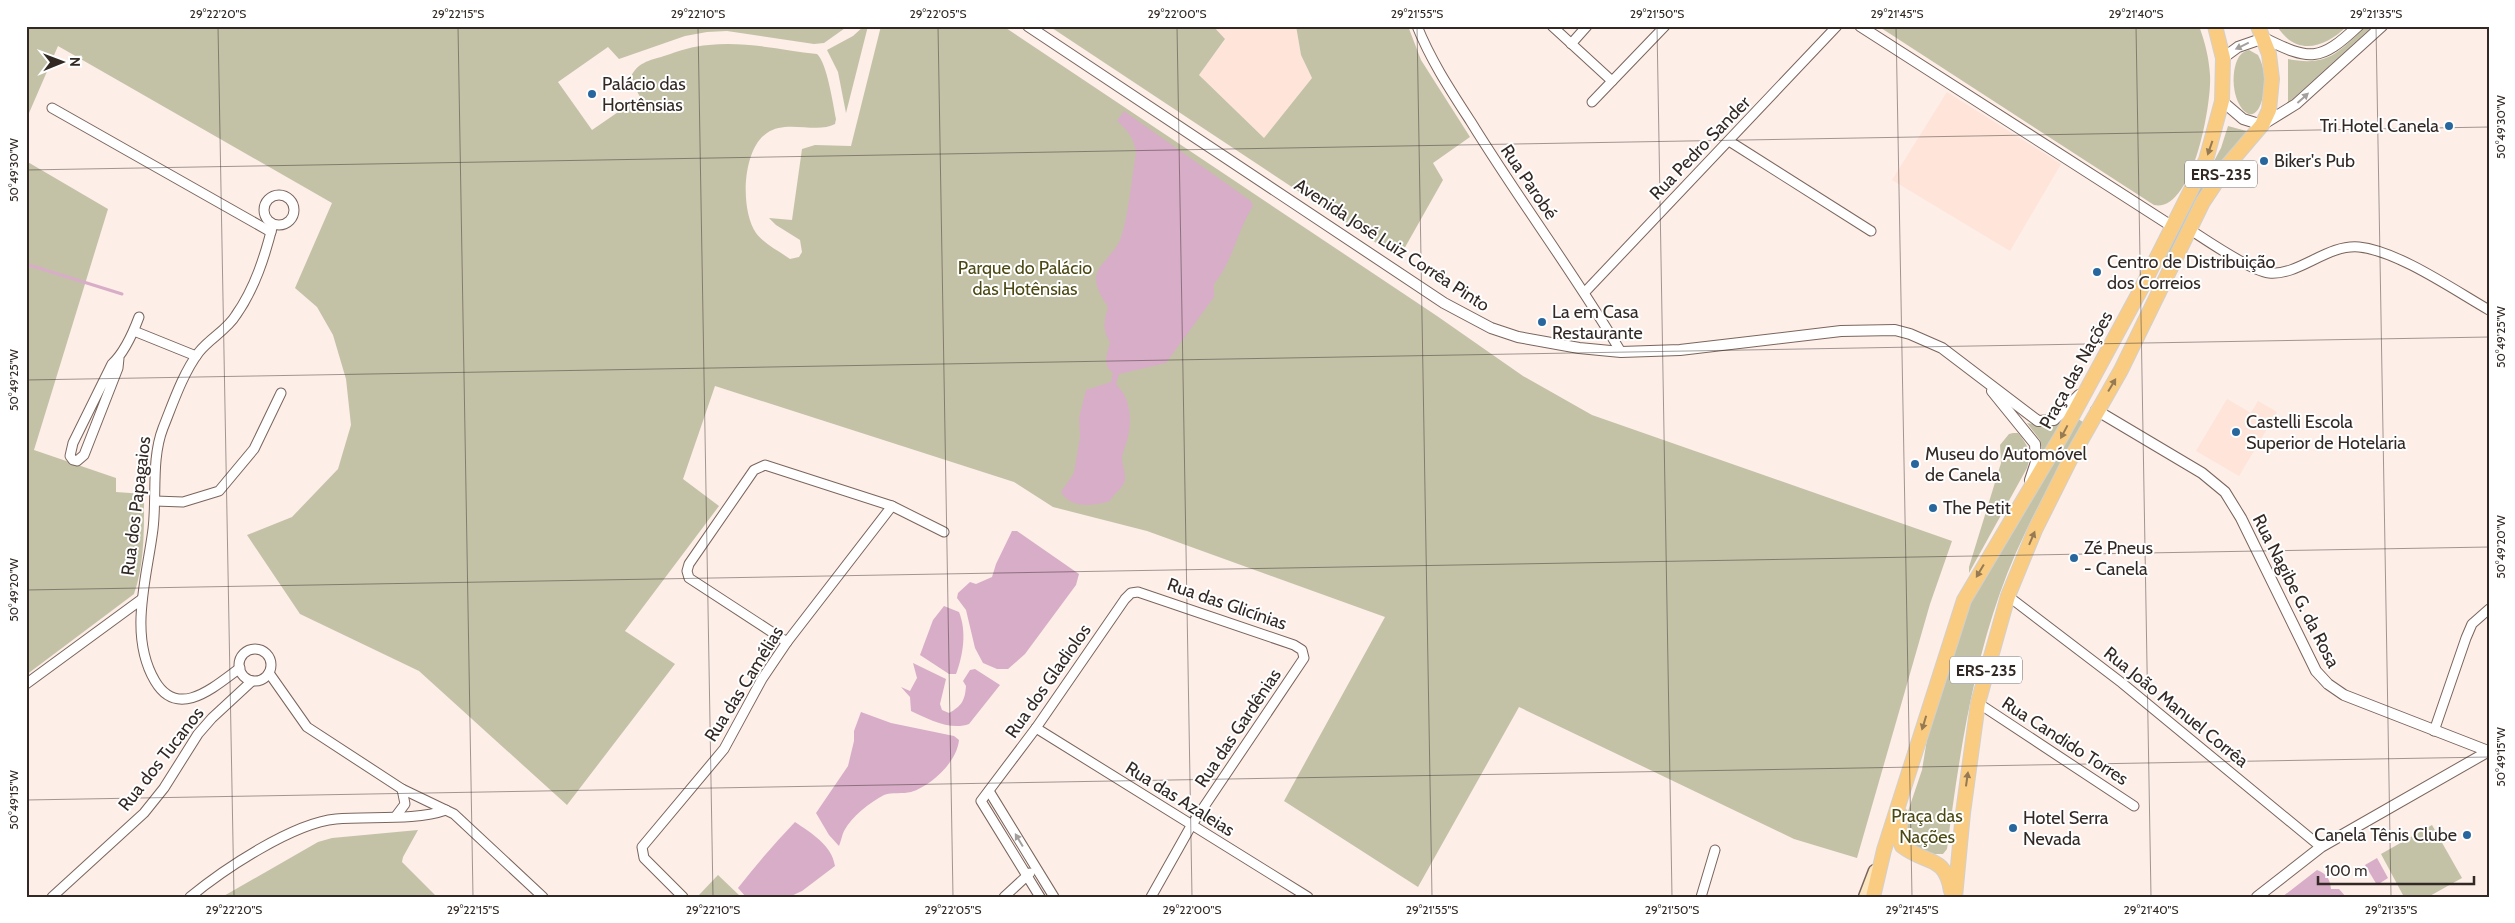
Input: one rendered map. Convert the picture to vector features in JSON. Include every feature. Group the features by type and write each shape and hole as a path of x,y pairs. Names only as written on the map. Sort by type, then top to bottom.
{"main road":[{"name":"ERS-235","path":"2215,26 2223,58 2222,100"},
{"name":"ERS-235","path":"1953,897 1962,812 1978,703 2008,596 2035,530 2096,410 2121,370 2189,230 2215,182 2262,125 2269,110 2272,79 2261,32"},
{"name":"Praça das Nações","path":"1873,897 1884,850 1964,600 2091,380 2173,227 2206,160 2222,100"},
{"path":"2096,410 2093,406 2095,393 2114,355 2125,319"},
{"path":"1908,775 1899,839 1902,846 1916,855 1934,862 1947,873 1953,897"},
{"path":"1934,862 1944,861 1952,854 1962,812"},
{"name":"ERS-235","path":"1865,897 1884,850"},
{"path":"1884,850 1916,855"}],"street":[{"name":"Avenida José Luiz Corrêa Pinto","path":"1028,26 1444,302 1491,328 1518,337 1579,348 1621,352 1680,350 1880,328 1910,334 1942,348 2034,419 2043,422 2060,417 2091,380"},
{"name":"Rua Parobé","path":"1417,26 1431,59 1510,185 1585,292 1621,352"},
{"path":"1552,26 1612,81"},
{"path":"1571,44 1587,26"},
{"path":"1592,102 1665,26"},
{"name":"Rua Pedro Sander","path":"1585,292 1837,26"},
{"path":"1860,26 2173,227"},
{"path":"2223,58 2261,32 2299,53 2321,54 2332,50 2358,26"},
{"path":"2222,100 2243,119 2262,125 2296,104 2382,26"},
{"name":"Rua dos Papagaios","path":"52,108 272,228 256,278 240,310 232,322 196,356 158,440 151,545 142,599 142,647 147,667 166,696 178,700 193,698 240,668 244,654 258,649 270,658 269,673 305,724 402,789 446,810 464,822 543,897"},
{"path":"1729,141 1870,231"},
{"path":"2189,230 2258,269 2270,273 2286,270 2346,247 2374,250 2402,261 2489,310"},
{"path":"118,358 118,368 84,455 77,461 73,460 70,456 73,443 112,364 118,358 134,331 139,316"},
{"path":"134,331 196,356"},
{"name":"Avenida José Luiz Corrêa Pinto","path":"1980,377 2035,444 2036,462 2023,500"},
{"path":"154,501 182,502 219,491 254,449 281,393"},
{"name":"Rua Nagibe G. da Rosa","path":"2096,410 2202,472 2225,492 2241,518 2316,671 2328,684 2344,695 2488,752"},
{"path":"787,642 689,578 687,571 689,564 754,470 759,466 765,465 892,506 944,532"},
{"name":"Rua das Camélias","path":"683,897 648,862 642,854 642,847 724,749 762,679 787,642 892,506"},
{"name":"Rua das Glicínias","path":"1134,593 1146,593 1294,645 1302,650 1304,655"},
{"name":"Rua dos Gladiolos","path":"1026,876 980,801 1036,728 1125,599 1134,593"},
{"name":"Rua João Manuel Corrêa","path":"2008,596 2152,707 2321,847"},
{"path":"26,684 142,599"},
{"path":"2434,731 2472,624 2489,609"},
{"name":"Rua das Gardênias","path":"1152,897 1191,826 1304,661 1304,655"},
{"path":"240,668 244,676 252,681 262,680 269,673"},
{"name":"Rua dos Tucanos","path":"52,897 144,813 164,788 198,734 212,718 252,681"},
{"name":"Rua Candido Torres","path":"1978,703 2134,806"},
{"name":"Rua das Azaleias","path":"1036,728 1308,897"},
{"path":"2258,897 2321,847 2488,752"},
{"path":"396,816 405,804 402,789"},
{"path":"989,791 1054,897"},
{"path":"190,897 211,879 294,830 313,823 446,810"},
{"path":"1701,897 1715,850"},
{"path":"1004,897 1036,868"},
{"path":"1026,876 1040,897"}],"shaded area":[{"path":"1213,26 1296,26 1301,55 1312,78 1264,138 1199,75 1225,40"},
{"path":"1947,92 2061,164 2010,251 1892,180"},
{"path":"1124,111 1251,201 1253,206 1226,266 1214,284 1214,297 1166,363 1119,374 1116,384 1128,404 1130,418 1129,433 1122,458 1125,480 1110,501 1083,505 1070,501 1061,492 1074,473 1080,437 1079,418 1086,390 1111,382 1113,373 1106,363 1110,342 1104,325 1108,307 1098,290 1096,279 1102,265 1120,240 1128,210 1136,153 1130,135 1117,121"},
{"name":"Castelli Escola Superior de Hotelaria","path":"2227,399 2251,413 2258,401 2277,412 2239,476 2196,451"},
{"path":"1012,531 1017,531 1079,574 1076,585 1025,654 1008,669 997,669 983,663 975,648 966,610 957,598 958,593 970,582 976,584 992,577 996,564"},
{"path":"944,606 959,612 963,627 961,659 956,674 949,674 920,655 933,620"},
{"path":"913,663 946,679 940,704 942,710 949,713 957,708 964,699 966,686 963,681 970,670 975,669 1000,685 969,724 962,726 947,725 911,711 910,697 901,687 910,691 917,678"},
{"path":"861,712 891,723 954,736 959,740 953,757 942,772 919,789 911,792 884,795 861,810 847,825 839,846 829,835 816,813 848,766 854,741 854,731"},
{"path":"795,822 820,840 830,852 835,866 802,891 789,897 746,897 738,888"},
{"path":"2377,858 2388,878 2377,885 2365,865"},
{"path":"2317,870 2327,877 2331,889 2339,889 2346,897 2282,897"}],"green space":[{"name":"Parque do Palácio das Hotênsias","path":"26,26 848,26 824,43 814,44 727,31 685,36 619,59 608,47 558,82 592,130 640,97 630,78 640,65 653,59 692,48 722,44 749,45 817,54 824,66 829,84 836,119 835,124 819,128 783,127 767,133 752,152 746,180 747,210 756,233 767,244 790,259 799,257 802,252 800,240 776,225 769,218 792,220 802,149 815,145 851,146 881,26 1003,26 1437,316 1523,376 1592,415 1952,541 1930,604 1857,858 1794,839 1519,707 1418,887 1284,801 1385,617 1147,531 1053,507 1014,482 715,386 683,479 719,506 625,631 675,664 567,805 419,671 300,614 247,535 292,517 338,469 351,425 346,379 333,335 317,307 295,288 332,203 58,46 26,120"},
{"path":"864,26 868,26 846,113 838,72 827,50 853,36"},
{"path":"1049,26 1213,26 1225,39 1199,75 1264,138 1312,78 1301,55 1296,26 1408,26 1421,60 1470,137 1433,163 1443,180 1399,258"},
{"path":"1878,26 2199,26 2208,56 2210,89 2203,130 2189,175 2179,192 2168,203 2154,205"},
{"path":"2277,26 2347,26 2329,40 2311,46 2293,42"},
{"path":"2366,26 2373,26 2288,103 2288,59 2313,61 2323,59 2340,50"},
{"path":"2249,50 2258,55 2264,75 2263,96 2259,108 2253,114 2248,114 2242,109 2234,89 2236,63 2244,52"},
{"path":"2228,126 2250,132 2167,264 2163,262 2182,221 2221,148"},
{"path":"26,161 108,209 34,450 116,478 116,492 144,494 144,532 140,570 134,594 26,675"},
{"name":"Praça das Nações","path":"2078,419 2083,422 2028,527 2000,593 1973,688 1961,752 1947,849 1943,854 1931,854 1907,843 1902,829 1922,770 1928,733 1970,601"},
{"path":"2061,422 2043,455 2040,440 2027,423 2048,427"},
{"path":"2018,433 2027,445 2029,458 2027,468 1969,573 1969,567 2001,463 2000,445 2009,434"},
{"path":"2432,825 2462,878 2428,897 2404,897 2381,854"},
{"path":"418,830 402,862 437,897 222,897 318,842 332,838"},
{"path":"718,875 741,897 701,897 699,895"}],"waterway":[{"path":"26,264 122,294"}],"place":[{"name":"Palácio das Hortênsias","path":"592,94"},
{"name":"Tri Hotel Canela","path":"2449,126"},
{"name":"Biker's Pub","path":"2264,161"},
{"name":"Centro de Distribuição dos Correios","path":"2097,272"},
{"name":"La em Casa Restaurante","path":"1542,322"},
{"name":"Castelli Escola Superior de Hotelaria","path":"2236,432"},
{"name":"Museu do Automóvel de Canela","path":"1915,464"},
{"name":"The Petit","path":"1933,508"},
{"name":"Zé Pneus - Canela","path":"2074,558"},
{"name":"Hotel Serra Nevada","path":"2013,828"},
{"name":"Canela Tênis Clube","path":"2467,835"}]}
